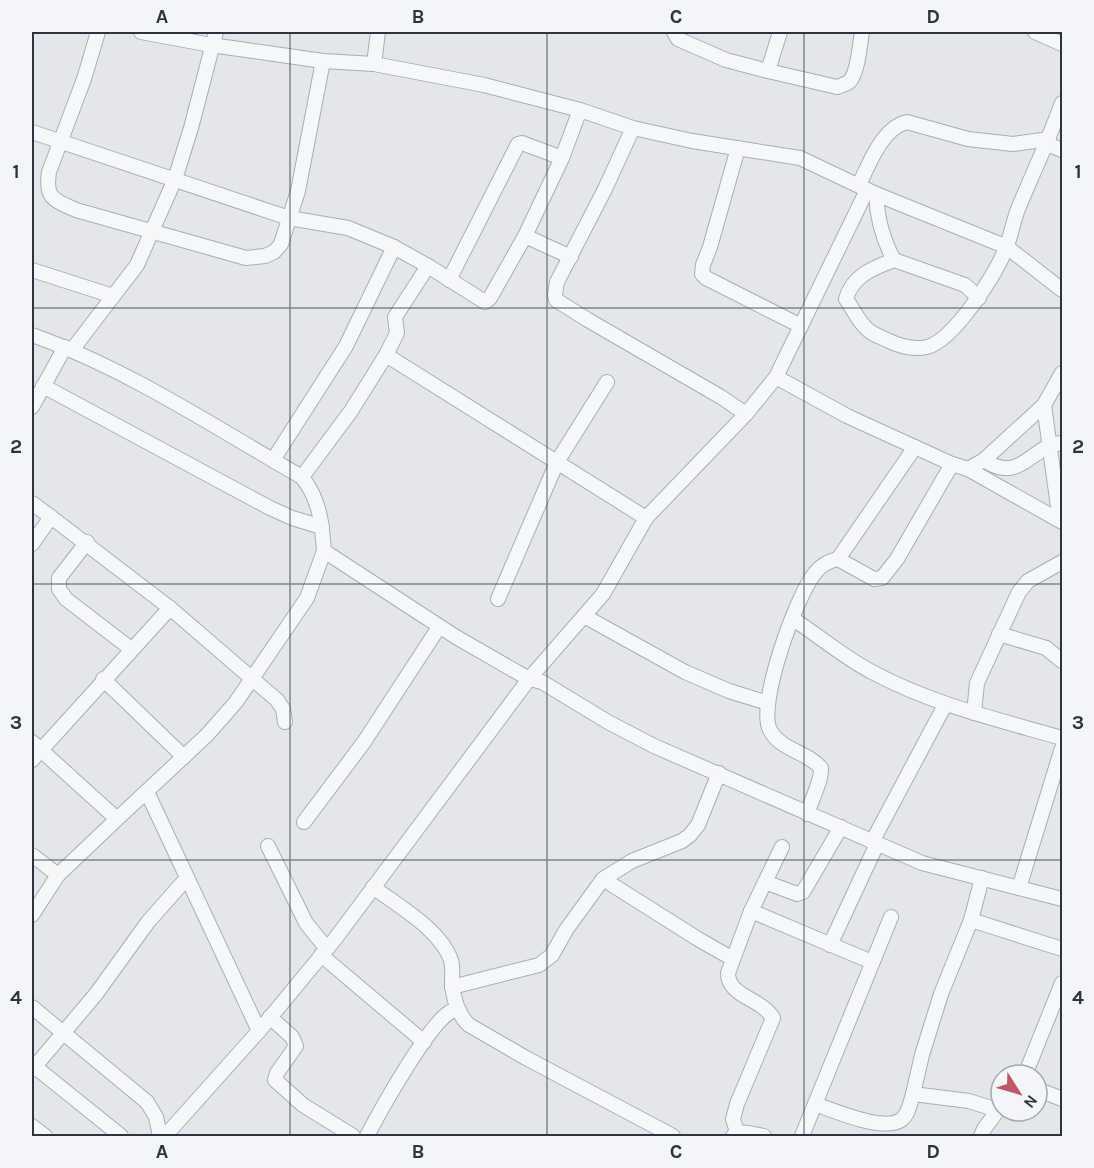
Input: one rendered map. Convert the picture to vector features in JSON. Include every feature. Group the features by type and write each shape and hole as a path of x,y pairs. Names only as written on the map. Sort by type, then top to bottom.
{"street":[{"path":"98,32 82,85 49,172 50,195 56,201 76,210 246,258 256,258 274,252 281,244 298,191 323,61"},
{"path":"145,32 211,45 323,61 374,64 484,85 580,110 633,128 800,158 867,190 1007,247 1062,290"},
{"path":"32,407 68,349 137,265 175,179 216,32"},
{"path":"374,64 378,32"},
{"path":"674,32 678,39 726,60 837,87 850,82 854,74 862,32"},
{"path":"768,71 780,32"},
{"path":"1035,32 1062,44"},
{"path":"894,260 856,279 849,288 846,299 869,332 898,345 914,348 928,347 942,338 979,298 1007,247 1018,208 1062,105"},
{"path":"32,132 290,218 330,223 348,228 394,247 480,299 488,301 525,236 562,158 580,110"},
{"path":"165,1137 259,1031 324,952 529,679 603,594 646,518 746,414 776,377 867,190 881,144 891,130 907,122 968,140 1013,144 1048,142 1062,150"},
{"path":"633,128 557,282 556,300 746,414"},
{"path":"450,280 518,144 522,143 562,158"},
{"path":"738,148 702,274 801,326"},
{"path":"867,190 886,246 894,260 965,285 979,298"},
{"path":"525,236 571,257"},
{"path":"273,460 346,346 394,247"},
{"path":"302,477 351,411 386,356 397,333 395,317 428,266"},
{"path":"32,270 113,296"},
{"path":"32,335 114,370 302,477 315,495 321,514 324,551 311,591 236,702 207,735 58,875 32,915"},
{"path":"386,356 646,518"},
{"path":"968,469 984,460 1044,405 1062,373"},
{"path":"776,377 847,416 952,464 968,469 1062,524"},
{"path":"498,600 558,462 607,382"},
{"path":"43,386 270,508 322,528"},
{"path":"1044,405 1057,443 1059,514 1062,524"},
{"path":"984,460 994,467 1006,468 1024,464 1057,443"},
{"path":"807,814 820,778 821,768 777,740 767,723 768,703 786,632 815,573 831,561 838,559 915,447"},
{"path":"838,559 874,579 882,579 897,559 952,464"},
{"path":"32,503 170,608 277,700 283,709 285,722"},
{"path":"32,544 51,516"},
{"path":"87,543 59,578 59,589 66,598 131,649"},
{"path":"324,551 439,627 529,679 542,682 608,722 654,746 922,863 1062,899"},
{"path":"974,713 977,682 1022,586 1062,562"},
{"path":"117,819 34,751 170,608"},
{"path":"585,616 685,672 729,691 768,703"},
{"path":"793,619 870,672 945,705 1062,738"},
{"path":"304,822 364,742 439,627"},
{"path":"999,634 1046,648 1062,661"},
{"path":"103,679 184,757"},
{"path":"830,945 875,843 945,705"},
{"path":"1019,888 1062,748"},
{"path":"452,987 539,965 552,955 566,930 603,879 632,861 690,836 698,825 719,773"},
{"path":"147,792 259,1031"},
{"path":"765,882 797,894 803,892 841,827"},
{"path":"268,846 306,923 324,952 424,1042"},
{"path":"764,1137 748,1132 735,1134 733,1119 737,1104 773,1018 769,1011 737,991 728,982 728,973 751,911 782,847"},
{"path":"32,855 58,875"},
{"path":"815,1104 848,1116 886,1125 903,1118 913,1094 922,1055 941,994 971,920 982,878"},
{"path":"121,1137 33,1068 114,970 148,922 186,879"},
{"path":"603,879 733,959"},
{"path":"373,887 437,937 452,962 452,987 462,1018 478,1031 667,1135"},
{"path":"751,911 872,962"},
{"path":"802,1137 891,917"},
{"path":"971,920 1062,950"},
{"path":"1030,1063 1062,983"},
{"path":"32,1007 147,1102 156,1117 160,1137"},
{"path":"367,1137 381,1109 424,1042 449,1012 459,1009"},
{"path":"270,1017 292,1037 296,1046 277,1073 275,1080 303,1105 353,1137"},
{"path":"913,1094 989,1106"},
{"path":"981,1137 990,1123"},
{"path":"32,1126 45,1137"}]}
